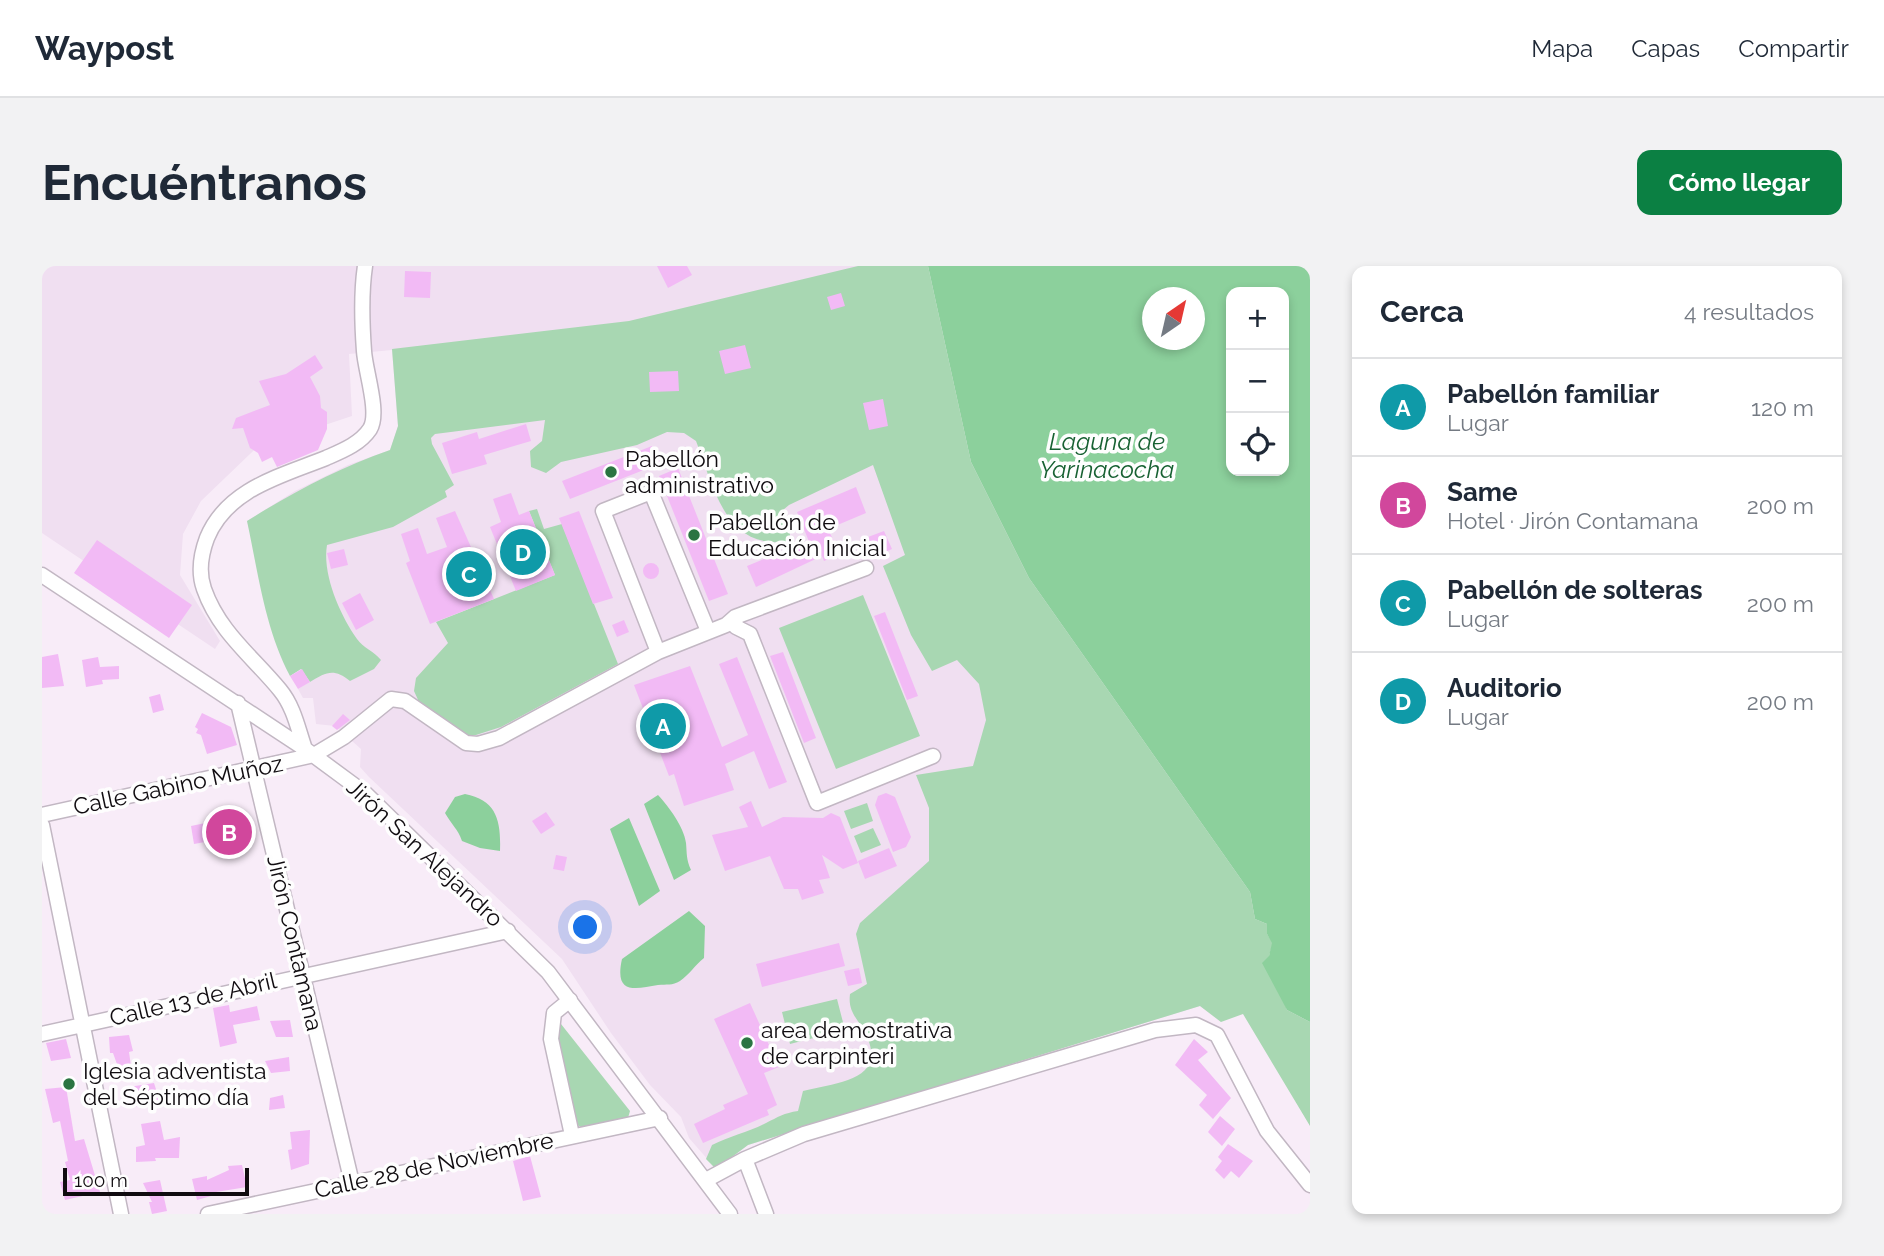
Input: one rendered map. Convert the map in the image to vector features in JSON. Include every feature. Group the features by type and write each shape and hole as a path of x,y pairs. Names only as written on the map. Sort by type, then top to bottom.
{"street":[{"path":"310,752 281,691 238,646 216,613 204,589 200,570 211,528 227,507 251,488 353,445 369,430 373,412 364,352 365,266"},
{"path":"659,652 603,510 651,492 708,631"},
{"name":"Calle Gabino Muñoz","path":"42,815 255,770 310,752 344,737 391,699 405,701 438,727 466,743 478,744 499,738 659,652 726,625 734,617 866,568"},
{"name":"Jirón San Alejandro","path":"42,575 310,752 366,794 548,972 730,1214"},
{"path":"734,617 736,627 750,634 817,803 933,756"},
{"name":"Jirón Contamana","path":"238,704 352,1183"},
{"path":"42,825 121,1214"},
{"name":"Calle 13 de Abril","path":"42,1034 508,931"},
{"path":"570,1000 554,1013 551,1039 572,1135"},
{"path":"706,1180 745,1159 804,1135 1155,1030 1196,1025 1217,1035 1267,1130 1310,1185"},
{"name":"Calle 28 de Noviembre","path":"208,1214 660,1118"},
{"path":"745,1159 766,1214"}],"shaded area":[{"path":"42,266 885,266 929,411 1108,748 1193,825 1229,915 1221,1022 1200,1006 748,1145 716,1169 689,1138 681,1117 650,1085 611,1033 562,959 369,777 360,767 361,749 335,726 316,724 313,698 303,698 298,689 310,681 302,669 290,676 247,521 295,491 348,465 390,450 398,426 392,350 349,354 352,416 307,431 277,428 201,501 183,534 180,575 220,641 215,649 42,533"},
{"path":"858,266 928,266 971,462 1029,578 1250,892 1255,919 1267,924 1267,934 1273,943 1269,956 1287,1010 1310,1022 1310,1126 1243,1014 1221,1022 1200,1006 748,1145 716,1169 706,1159 712,1145 781,1115 798,1111 803,1091 845,1081 866,1069 871,1059 870,1046 850,1004 850,994 867,984 856,934 860,923 929,861 929,808 916,775 973,766 986,720 979,684 957,660 932,671 911,635 883,566 905,555 873,465 789,505 783,510 790,541 768,542 750,536 736,526 725,512 696,441 684,433 667,432 637,445 561,462 546,473 531,467 530,451 542,441 545,420 435,434 431,438 432,444 454,485 445,491 447,497 393,527 327,545 327,569 344,618 362,645 381,660 374,669 350,681 339,674 330,673 310,682 301,669 290,676 268,620 247,521 317,481 390,450 398,426 392,349 629,321"},
{"path":"537,509 544,529 562,524 618,664 501,727 476,735 464,735 419,702 414,691 416,678 448,643 436,622 555,575 529,511"},
{"path":"863,595 920,736 836,769 779,628"},
{"path":"867,803 873,821 851,829 844,811"},
{"path":"873,828 881,845 861,853 854,836"},
{"path":"837,999 845,1030 790,1044 782,1012"},
{"path":"561,1024 630,1111 628,1118 583,1128 577,1125 556,1044"}],"water":[{"name":"Laguna de Yarinacocha","path":"928,266 1310,266 1310,1022 1287,1010 1262,963 1269,956 1272,943 1267,934 1267,924 1255,919 1250,892 1029,578 971,462"},
{"path":"465,794 484,801 495,814 500,851 480,848 462,841 445,813 455,797"},
{"path":"658,795 671,811 685,837 687,860 691,870 674,880 644,804"},
{"path":"629,818 660,891 639,906 610,829"},
{"path":"689,911 705,926 704,958 683,979 674,984 634,988 624,984 620,971 622,959"}],"building":[{"path":"657,266 687,266 692,275 668,288"},
{"path":"405,271 431,272 430,298 404,297"},
{"path":"841,293 845,306 831,310 827,297"},
{"path":"745,345 751,368 725,374 719,351"},
{"path":"315,355 323,368 310,377 320,396 321,408 327,412 327,429 318,450 277,467 272,457 262,462 258,453 250,448 243,428 232,429 236,418 270,405 259,381 286,374"},
{"path":"678,371 679,391 650,392 649,372"},
{"path":"883,399 888,426 869,430 863,403"},
{"path":"526,424 531,441 484,455 487,464 452,474 442,443 477,432 479,439"},
{"name":"Pabellón administrativo","path":"652,446 659,464 570,499 562,481"},
{"name":"Pabellón de Educación Inicial","path":"678,468 728,594 709,601 659,476"},
{"path":"856,487 866,513 828,529 840,554 824,561 822,556 756,587 747,566 791,548 792,551 810,544 797,512"},
{"path":"511,493 519,515 529,511 555,575 516,591 490,527 501,522 493,499"},
{"path":"455,511 494,599 430,624 406,563 410,561 401,534 418,528 427,554 447,547 436,518"},
{"path":"579,511 613,598 593,604 559,518"},
{"path":"884,531 892,549 876,556 868,537"},
{"path":"97,540 192,605 169,638 74,573"},
{"path":"344,549 348,565 331,569 327,553"},
{"path":"648,563 654,563 659,571 657,577 648,579 643,574 643,568"},
{"path":"360,593 374,620 356,630 342,603"},
{"path":"885,612 918,696 907,700 874,616"},
{"path":"624,620 629,632 617,637 612,625"},
{"path":"783,652 816,738 804,743 770,656"},
{"path":"58,654 64,686 42,688 42,657"},
{"path":"98,657 100,667 119,666 119,679 102,680 103,684 86,687 82,660"},
{"path":"737,657 787,782 769,789 754,751 725,764 734,790 684,806 674,774 669,776 634,685 690,666 722,747 748,735 719,664"},
{"path":"302,669 310,682 298,689 290,676"},
{"path":"160,694 164,710 153,713 149,697"},
{"path":"202,713 231,727 237,745 207,754 201,735 196,733 198,729 195,727"},
{"path":"343,714 350,720 337,730 332,726"},
{"path":"886,793 895,797 911,837 906,847 893,852 875,805 878,796"},
{"path":"751,801 762,827 783,817 823,818 831,813 840,817 858,863 843,869 822,855 830,878 819,880 824,893 802,900 798,889 784,889 770,856 725,871 712,835 748,827 739,807"},
{"path":"546,812 555,825 541,834 532,821"},
{"path":"239,816 243,835 194,844 191,826"},
{"path":"889,848 897,866 865,879 858,861"},
{"path":"556,855 567,857 564,871 553,869"},
{"path":"839,943 845,966 762,987 756,964"},
{"path":"859,968 862,983 848,986 844,971"},
{"path":"750,1003 779,1067 764,1073 777,1105 767,1110 769,1115 703,1143 694,1124 725,1109 723,1105 748,1094 714,1019"},
{"path":"229,1005 230,1012 257,1006 260,1020 233,1025 237,1043 220,1047 213,1008"},
{"path":"290,1020 293,1037 276,1037 270,1021"},
{"path":"129,1035 133,1051 129,1052 131,1066 118,1067 113,1053 110,1053 109,1037"},
{"path":"66,1039 71,1058 51,1061 46,1043"},
{"path":"1194,1039 1208,1052 1198,1060 1231,1098 1213,1119 1199,1105 1207,1095 1175,1065"},
{"path":"289,1057 290,1071 271,1073 265,1061"},
{"path":"154,1083 160,1102 134,1107 129,1087"},
{"path":"66,1087 75,1141 84,1139 100,1192 65,1200 60,1182 70,1180 65,1162 68,1161 60,1121 53,1123 45,1089"},
{"path":"283,1095 285,1108 269,1110 270,1098"},
{"path":"1220,1116 1235,1129 1222,1146 1208,1132"},
{"path":"160,1121 164,1140 180,1137 179,1158 155,1158 156,1161 136,1162 136,1147 145,1145 141,1124"},
{"path":"310,1130 309,1164 291,1170 288,1150 292,1149 290,1132"},
{"path":"1228,1144 1253,1161 1239,1178 1231,1171 1224,1179 1215,1170 1222,1161 1218,1157"},
{"path":"530,1156 541,1197 523,1201 513,1161"},
{"path":"242,1165 247,1187 210,1193 211,1196 197,1200 192,1179 207,1176 207,1180 229,1170 228,1166"},
{"path":"160,1180 167,1211 152,1214 149,1202 152,1202 143,1183"}],"place":[{"name":"Pabellón administrativo","path":"611,472"},
{"name":"Pabellón de Educación Inicial","path":"694,535"},
{"name":"Auditorio","path":"523,552"},
{"name":"Pabellón de solteras","path":"469,574"},
{"name":"Pabellón familiar","path":"663,726"},
{"name":"Same","path":"229,832"},
{"name":"area demostrativa de carpinteri","path":"747,1043"},
{"name":"Iglesia adventista del Séptimo día","path":"69,1084"}]}
